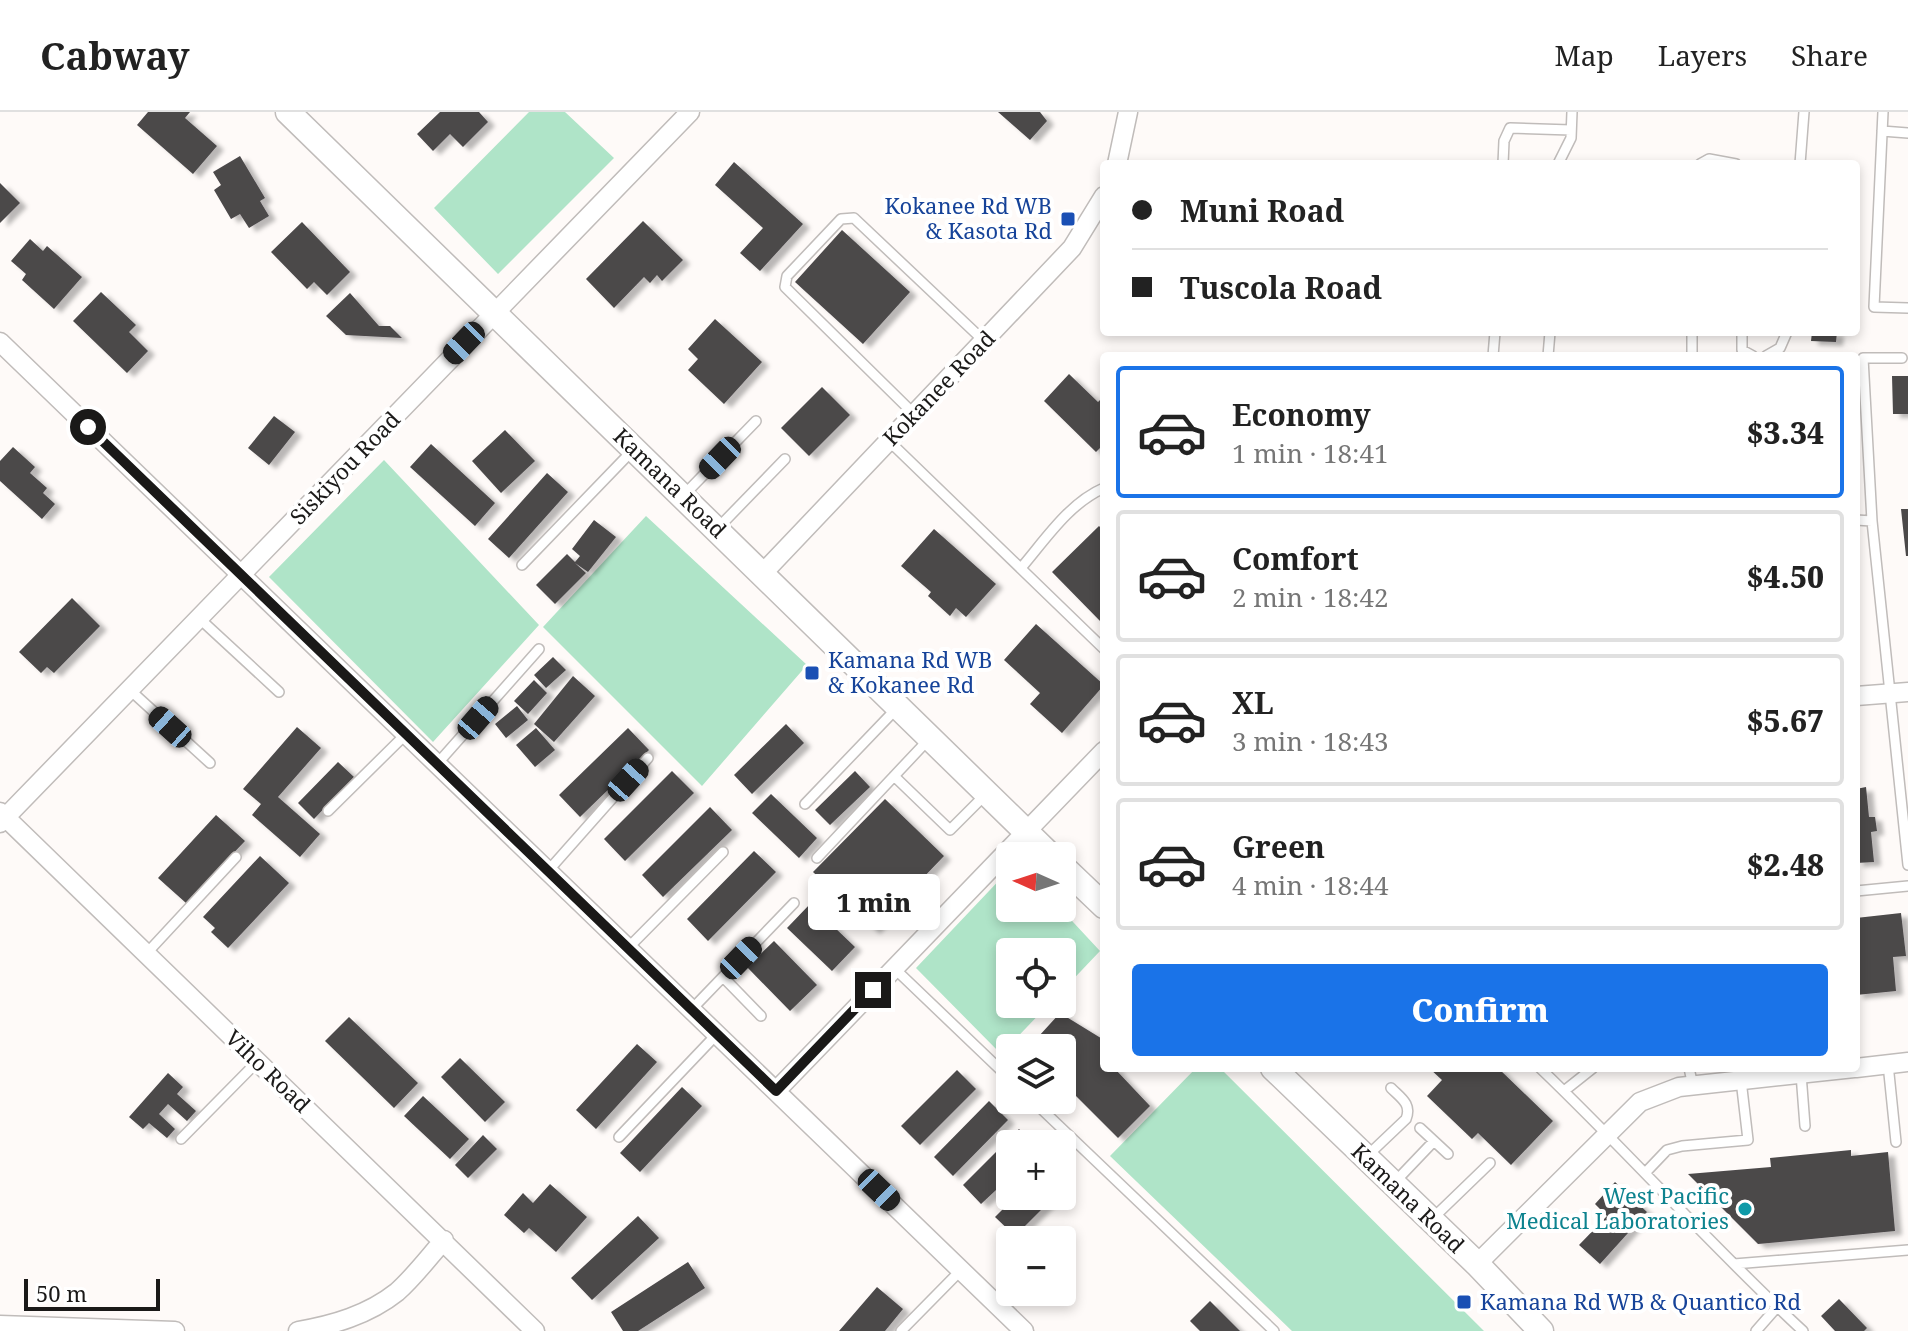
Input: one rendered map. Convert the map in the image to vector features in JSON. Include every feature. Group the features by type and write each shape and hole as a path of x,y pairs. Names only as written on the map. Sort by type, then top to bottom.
{"street":[{"name":"Kamana Road","path":"288,112 1036,842"},
{"name":"Siskiyou Road","path":"2,818 242,576 493,312 690,112"},
{"path":"1118,160 1128,112"},
{"name":"Kokanee Road","path":"763,573 1072,248 1100,202"},
{"path":"0,342 1024,1331"},
{"path":"1860,696 1899,693"},
{"path":"776,1091 1100,755"},
{"name":"Viho Road","path":"2,818 444,1240 535,1331"},
{"path":"1076,879 1100,902"},
{"path":"1860,1067 1908,1062"},
{"name":"Kamana Road","path":"1277,1072 1477,1264 1531,1328"},
{"path":"1477,1264 1640,1102 1679,1087 1691,1077 1741,1080 1819,1072"},
{"path":"298,1331 329,1325 367,1311 397,1291 444,1240"},
{"path":"0,1325 175,1331"}],"lane":[{"path":"1560,160 1571,138 1572,112"},
{"path":"1800,160 1804,112"},
{"path":"1883,112 1874,307 1908,308"},
{"path":"1503,160 1504,141 1510,128 1571,130"},
{"path":"1882,131 1908,133"},
{"path":"914,414 785,287 787,276 841,219 854,218 984,341"},
{"path":"1773,352 1780,348 1785,336"},
{"path":"1902,358 1863,358 1872,521 1899,693 1896,744 1908,865"},
{"path":"683,496 756,421"},
{"path":"889,441 1100,645"},
{"path":"522,565 634,448"},
{"path":"717,529 785,459"},
{"path":"1021,568 1070,511 1100,490"},
{"path":"1860,520 1872,521"},
{"path":"200,619 279,692"},
{"path":"437,764 539,649"},
{"path":"130,690 210,763"},
{"path":"805,804 899,706"},
{"path":"328,811 406,734"},
{"path":"817,858 931,738"},
{"path":"1896,744 1908,743"},
{"path":"548,871 648,758"},
{"path":"894,776 950,830 987,793"},
{"path":"628,948 723,852"},
{"path":"146,954 236,857"},
{"path":"1860,891 1908,886"},
{"path":"692,1009 794,903"},
{"path":"894,968 996,1066"},
{"path":"723,977 761,1016"},
{"path":"619,1137 717,1034"},
{"path":"181,1139 258,1061"},
{"path":"1888,1064 1896,1142"},
{"path":"1544,1072 1608,1132 1803,1331"},
{"path":"1564,1091 1588,1072"},
{"path":"1801,1074 1805,1126"},
{"path":"1646,1172 1667,1150 1748,1140 1741,1080"},
{"path":"1366,1157 1406,1119 1409,1111 1407,1104 1391,1088"},
{"path":"1047,1114 1274,1331"},
{"path":"1420,1128 1448,1154"},
{"path":"1393,1184 1434,1141"},
{"path":"1431,1220 1490,1163"},
{"path":"1734,1264 1908,1250"},
{"path":"901,1331 961,1270"},
{"path":"1756,1331 1777,1307"}],"green space":[{"path":"529,112 565,112 614,158 498,274 434,208"},
{"path":"384,460 539,625 433,742 269,577"},
{"path":"646,516 807,665 702,786 543,627"},
{"path":"996,884 996,922 1073,922 1100,951 1076,976 1076,938 996,938 996,1018 1036,1018 1020,1034 996,1034 996,1049 916,968"},
{"path":"1192,1072 1224,1072 1484,1331 1292,1331 1110,1156"}],"building":[{"path":"148,112 190,112 185,118 217,146 193,174 137,125"},
{"path":"440,112 479,112 488,122 463,147 450,134 433,151 417,134"},
{"path":"998,112 1040,112 1047,121 1030,140"},
{"path":"240,156 265,198 260,201 269,216 249,228 240,214 231,219 214,190 221,185 213,172"},
{"path":"734,162 803,224 760,271 740,253 763,228 715,185"},
{"path":"0,183 20,203 0,223"},
{"path":"643,221 683,260 662,281 657,275 650,283 644,277 614,308 586,279"},
{"path":"302,222 350,272 327,295 314,282 307,289 271,252"},
{"path":"842,230 910,292 863,344 795,282"},
{"path":"30,239 43,251 47,246 82,277 54,309 22,280 26,274 11,261"},
{"path":"101,292 136,325 129,332 148,351 127,373 73,321"},
{"path":"350,293 379,326 390,326 402,338 346,335 326,316"},
{"path":"715,319 762,362 724,404 688,370 698,359 688,349"},
{"path":"1812,336 1837,336 1836,342 1811,341"},
{"path":"1069,374 1098,402 1100,400 1100,448 1096,452 1044,401"},
{"path":"1892,376 1908,376 1908,414 1893,414"},
{"path":"822,387 850,415 809,456 781,428"},
{"path":"274,416 295,432 269,465 248,448"},
{"path":"505,430 535,461 501,493 472,461"},
{"path":"431,444 495,503 475,526 410,467"},
{"path":"13,447 35,467 30,473 47,488 43,493 55,504 42,519 0,481 0,461"},
{"path":"547,473 568,492 509,558 488,539"},
{"path":"1901,509 1908,509 1908,556 1906,556"},
{"path":"594,520 616,537 588,572 575,563 586,573 555,604 536,585 567,554 575,562 580,556 572,549"},
{"path":"1100,527 1100,621 1052,572"},
{"path":"934,529 996,584 966,617 956,608 950,616 928,596 931,592 901,566"},
{"path":"72,598 100,626 54,673 47,667 41,673 19,652"},
{"path":"1036,624 1100,681 1100,690 1062,733 1030,704 1040,693 1004,660"},
{"path":"553,657 566,670 546,688 534,675"},
{"path":"573,676 595,696 554,742 534,724"},
{"path":"534,680 547,693 528,714 514,701"},
{"path":"517,706 528,720 506,738 495,724"},
{"path":"786,724 804,743 752,794 734,775"},
{"path":"297,727 321,748 278,797 320,834 300,857 252,815 261,804 243,789"},
{"path":"536,728 555,750 535,767 516,745"},
{"path":"628,728 649,750 580,817 559,795"},
{"path":"338,762 354,777 314,819 298,803"},
{"path":"672,771 694,793 625,861 604,839"},
{"path":"855,771 870,787 830,825 815,810"},
{"path":"1866,787 1869,817 1875,817 1877,831 1871,832 1874,862 1860,863 1860,788"},
{"path":"771,794 817,838 799,858 752,813"},
{"path":"885,799 944,856 873,930 813,872"},
{"path":"710,807 732,830 663,897 642,875"},
{"path":"216,815 245,841 186,903 158,878"},
{"path":"754,851 776,872 708,941 687,919"},
{"path":"260,856 289,883 228,948 211,932 215,928 203,917"},
{"path":"810,904 855,947 832,971 787,928"},
{"path":"1901,913 1906,956 1893,957 1896,991 1860,995 1860,918"},
{"path":"774,941 817,985 790,1011 747,967"},
{"path":"349,1017 418,1083 394,1108 325,1041"},
{"path":"1055,1018 1068,1018 1100,1038 1100,1072 1118,1072 1150,1106 1118,1138 1076,1096 1076,1034 1041,1034"},
{"path":"637,1044 657,1062 596,1129 576,1110"},
{"path":"460,1058 505,1102 485,1122 441,1077"},
{"path":"957,1070 976,1089 920,1145 901,1126"},
{"path":"1433,1072 1502,1072 1553,1121 1511,1165 1478,1133 1472,1139 1427,1096 1442,1080"},
{"path":"168,1073 183,1087 177,1094 196,1111 187,1121 168,1104 159,1114 175,1129 167,1138 149,1123 143,1129 129,1117"},
{"path":"682,1087 702,1106 640,1172 620,1153"},
{"path":"423,1096 469,1139 450,1159 404,1116"},
{"path":"989,1101 996,1108 996,1114 1002,1114 1008,1120 953,1176 934,1157"},
{"path":"483,1135 497,1149 468,1178 455,1165"},
{"path":"1851,1150 1851,1156 1888,1152 1895,1231 1758,1244 1688,1174 1771,1167 1770,1158"},
{"path":"996,1152 996,1190 981,1204 963,1185"},
{"path":"1615,1182 1647,1212 1600,1264 1579,1245 1607,1216 1595,1204"},
{"path":"550,1184 587,1217 556,1252 529,1228 524,1233 504,1215 523,1193 533,1203"},
{"path":"1002,1210 1041,1210 1025,1226 1004,1226 995,1217"},
{"path":"638,1216 659,1238 592,1300 571,1278"},
{"path":"688,1262 705,1288 638,1331 623,1331 611,1312"},
{"path":"877,1287 903,1309 885,1331 839,1331"},
{"path":"1839,1299 1867,1328 1864,1331 1835,1331 1821,1316"},
{"path":"1210,1301 1240,1331 1200,1331 1190,1321"}],"place":[{"name":"Kokanee Rd WB & Kasota Rd","path":"1068,219"},
{"name":"Kamana Rd WB & Kokanee Rd","path":"812,673"},
{"name":"West Pacific Medical Laboratories","path":"1745,1209"},
{"name":"Kamana Rd WB & Quantico Rd","path":"1464,1302"}],"route":[{"path":"88,427 776,1091 873,990"}]}
